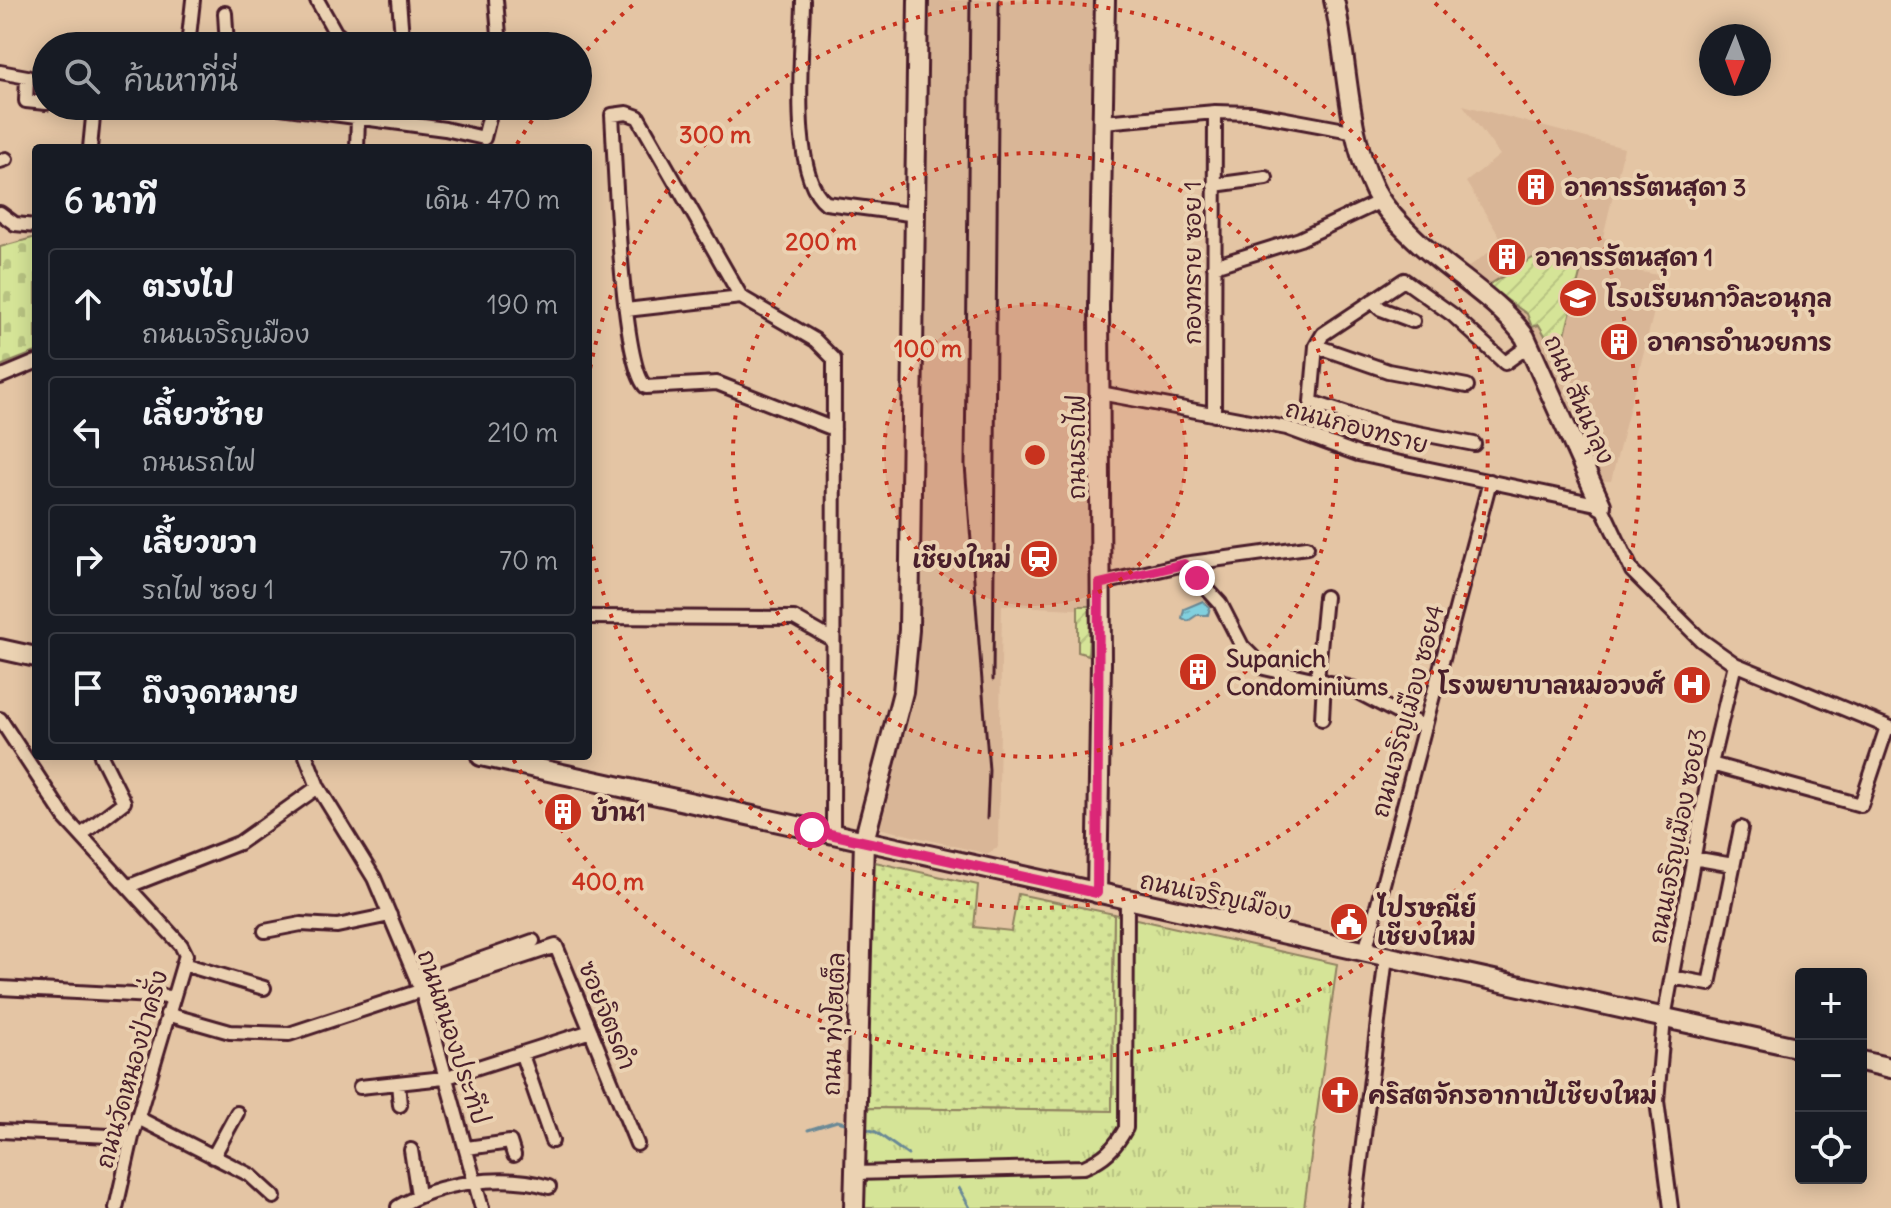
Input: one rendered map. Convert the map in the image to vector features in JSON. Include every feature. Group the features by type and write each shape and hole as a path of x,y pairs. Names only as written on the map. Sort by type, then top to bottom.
{"main road":[{"name":"ถนน ทุ่งโฮเต็ล","path":"854,1208 864,841 903,692 909,630 918,0"},
{"name":"ถนนรถไฟ","path":"1097,893 1105,0"},
{"name":"ถนน สันนาลุง","path":"1334,0 1356,132 1363,161 1381,201 1440,263 1511,317 1530,345 1601,505"},
{"path":"0,649 32,656"},
{"name":"ถนนเจริญเมือง","path":"514,760 539,763 888,848 1795,1047"},
{"path":"836,835 870,820 888,848"},
{"path":"1867,1062 1891,1068"}],"street":[{"path":"190,32 193,0"},
{"path":"317,0 335,32"},
{"path":"399,0 402,32"},
{"path":"496,0 499,32"},
{"path":"803,0 802,147 816,195 826,203 917,215"},
{"path":"225,13 226,32"},
{"path":"0,72 27,77 26,101 32,102"},
{"path":"1103,122 1215,112 1299,119 1356,132"},
{"name":"กองทราย ซอย 1","path":"1214,415 1215,112"},
{"path":"834,429 717,383 646,387 639,381 626,310 612,115 627,113 638,117 741,297 815,340 834,359 834,429 831,639 836,835"},
{"path":"90,144 93,120"},
{"path":"357,144 358,120"},
{"path":"368,120 489,143 491,120"},
{"path":"1214,185 1266,178"},
{"path":"1214,266 1300,239 1381,201"},
{"path":"0,213 15,224 32,226"},
{"path":"1474,444 1387,427 1311,402 1316,346 1330,326 1404,280 1453,315 1505,363 1530,345"},
{"path":"626,310 741,297"},
{"path":"1372,301 1381,309 1413,321"},
{"path":"1316,346 1388,371 1467,386"},
{"path":"0,377 32,364"},
{"name":"ถนนกองทราย","path":"1100,393 1287,428 1358,454 1601,505"},
{"name":"ถนนเจริญเมือง ซอย4","path":"1365,952 1490,481"},
{"name":"ถนน สันนาลุง","path":"1601,505 1632,571 1701,640 1735,664 1889,728"},
{"path":"1099,584 1184,564 1307,547"},
{"path":"1184,564 1220,603 1252,659 1280,674 1321,680 1372,697 1425,727"},
{"path":"1322,719 1325,597"},
{"path":"592,617 794,618 831,639"},
{"name":"ถนนเจริญเมือง ซอย3","path":"1671,1208 1657,1101 1664,1018 1711,764 1735,664"},
{"name":"ถนนวัดหนองป่าครั่ง","path":"0,719 65,818 129,886 181,945 186,955 132,1137 116,1208"},
{"path":"1711,764 1861,805 1889,728"},
{"path":"81,835 124,802 103,760"},
{"name":"ถนนหนองประทีป","path":"308,760 318,787 374,878 420,987 444,1078 477,1181 482,1208"},
{"path":"129,886 239,843 318,787"},
{"path":"1672,977 1709,984 1741,828"},
{"path":"1693,858 1733,865"},
{"path":"855,1173 1084,1167 1099,1161 1115,1148 1126,1128 1127,900"},
{"path":"265,931 301,924 337,926 390,915"},
{"path":"167,1014 230,1032 289,1034 420,987 533,941"},
{"name":"ซอยจิตรคำ","path":"420,987 556,946 637,1144"},
{"path":"1355,1208 1386,957"},
{"path":"183,964 264,988"},
{"path":"0,988 172,997"},
{"path":"360,1087 444,1078 591,1031"},
{"path":"522,1055 552,1141"},
{"path":"398,1083 400,1105"},
{"path":"213,1157 237,1113"},
{"path":"138,1118 250,1175 274,1197"},
{"path":"0,1131 132,1137"},
{"path":"467,1148 510,1142 514,1155"},
{"path":"411,1150 418,1195"},
{"path":"398,1207 418,1195 477,1181 549,1187"}],"shaded area":[{"path":"928,0 1097,0 1088,279 1091,610 1002,605 998,847 988,854 879,828 913,694"},
{"name":"โรงเรียนกาวิละอนุกุล","path":"1463,105 1624,148 1603,237 1616,244 1611,266 1663,276 1611,481 1597,481 1526,320 1463,271 1503,242 1466,182 1500,155"}],"green space":[{"path":"32,238 32,354 0,366 0,247"},
{"path":"1536,256 1582,266 1563,342 1547,339 1539,325 1532,327 1527,314 1487,286"},
{"path":"1078,606 1091,606 1088,655 1078,652"},
{"path":"875,862 978,885 974,927 1011,931 1018,894 1114,914 1112,1111 865,1108"},
{"path":"1114,914 1337,964 1304,1208 864,1208 865,1108 1112,1111"}],"water":[{"path":"1203,601 1210,607 1208,615 1197,615 1188,621 1182,618 1184,609"}],"waterway":[{"path":"808,1130 837,1121 849,1124"},
{"path":"864,1128 876,1132 908,1155"},
{"path":"959,1188 970,1208"}],"railway":[{"path":"970,0 965,465 989,770 987,819"},
{"path":"993,680 999,0"}],"place":[{"name":"อาคารรัตนสุดา 3","path":"1536,187"},
{"name":"อาคารรัตนสุดา 1","path":"1507,257"},
{"name":"โรงเรียนกาวิละอนุกุล","path":"1578,298"},
{"name":"อาคารอำนวยการ","path":"1619,342"},
{"name":"เชียงใหม่","path":"1039,559"},
{"name":"Supanich Condominiums","path":"1198,672"},
{"name":"โรงพยาบาลหมอวงศ์","path":"1692,685"},
{"name":"บ้าน1","path":"563,812"},
{"name":"ไปรษณีย์ เชียงใหม่","path":"1349,922"},
{"name":"คริสตจักรอากาเป้เชียงใหม่","path":"1340,1095"}],"route":[{"path":"812,830 1097,893 1101,658 1099,584 1184,564 1197,578"}]}
